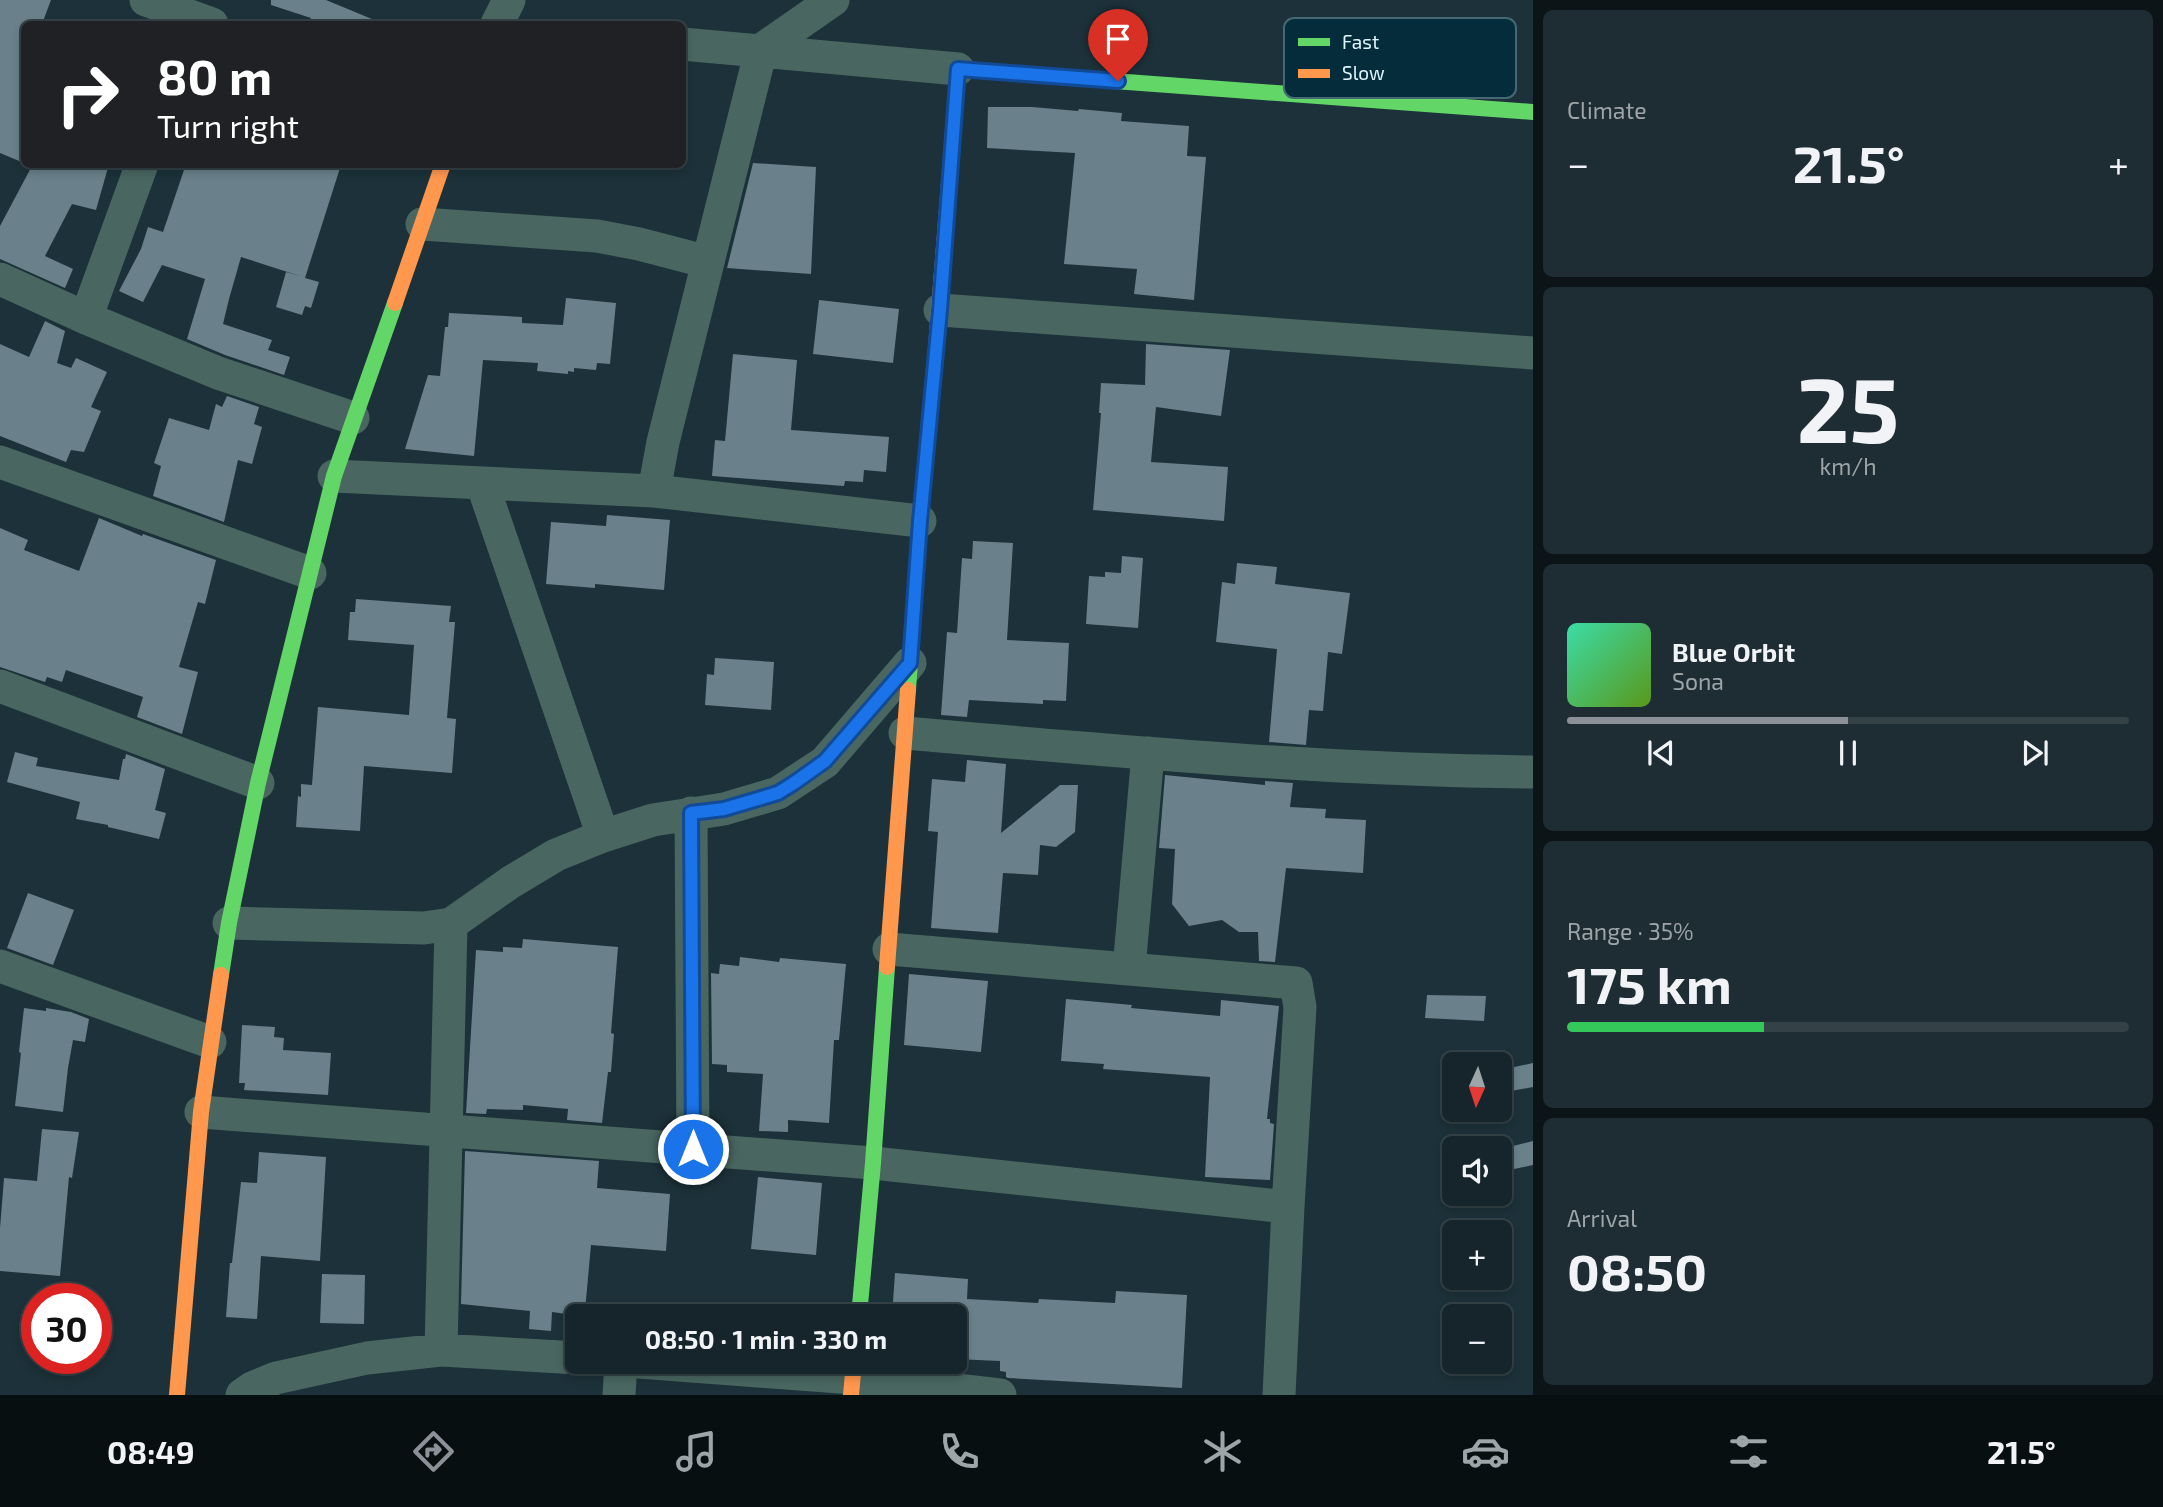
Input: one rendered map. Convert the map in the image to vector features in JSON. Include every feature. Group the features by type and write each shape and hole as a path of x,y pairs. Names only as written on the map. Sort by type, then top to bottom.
{"street":[{"path":"146,0 205,18"},
{"path":"498,21 509,0"},
{"path":"654,491 663,442 761,50 833,0"},
{"path":"686,44 958,69 1284,93"},
{"path":"860,1304 873,1163 920,521 940,310 958,69"},
{"path":"1346,98 1533,112"},
{"path":"86,318 141,168"},
{"path":"177,1395 201,1112 210,1042 229,923 258,783 334,476 442,168"},
{"path":"422,224 597,236 708,262"},
{"path":"0,279 218,373 353,418"},
{"path":"940,310 1533,353"},
{"path":"0,462 310,573"},
{"path":"334,476 654,491 920,521"},
{"path":"482,483 603,836"},
{"path":"229,923 424,928 450,924 511,881 556,855 603,836 653,820 724,809 778,793 825,761 910,663"},
{"path":"0,686 258,783"},
{"path":"905,733 1257,762 1442,771 1533,772"},
{"path":"1129,969 1149,754"},
{"path":"691,813 693,1149"},
{"path":"441,1350 450,924"},
{"path":"889,948 1296,983 1300,1007 1287,1207 1279,1395"},
{"path":"0,966 210,1042"},
{"path":"201,1112 873,1163 1287,1207"},
{"path":"242,1395 276,1378 367,1358 441,1350 565,1357"},
{"path":"619,1395 620,1374"},
{"path":"800,1374 1000,1395"}],"building":[{"path":"0,0 51,0 43,21 21,21 21,162 0,153"},
{"path":"271,0 326,0 377,21 310,21 311,18 271,5"},
{"path":"988,107 1122,113 1121,121 1189,126 1187,156 1206,157 1194,300 1134,294 1137,269 1064,264 1075,153 987,148"},
{"path":"753,163 816,167 811,274 727,268"},
{"path":"31,168 108,168 96,210 72,204 45,256 73,269 65,288 0,259 0,226"},
{"path":"185,168 340,168 305,278 319,282 311,308 305,306 302,315 276,307 286,272 300,276 241,257 229,299 223,324 272,340 268,350 290,357 284,375 187,339 205,279 162,265 143,302 119,291 141,249 148,227 163,232"},
{"path":"566,298 616,303 610,364 597,363 596,370 574,368 574,372 568,371 568,374 537,371 538,363 483,360 474,456 405,449 428,375 440,376 449,313 522,317 522,323 563,325"},
{"path":"819,300 899,309 893,363 813,354"},
{"path":"45,321 65,331 57,363 71,368 76,358 107,372 91,407 101,411 84,452 71,450 66,462 0,436 0,344 29,357"},
{"path":"1146,344 1230,350 1221,416 1156,407 1151,462 1228,467 1224,521 1093,510 1101,383 1145,385"},
{"path":"733,354 797,360 791,430 889,437 886,472 864,470 863,482 845,481 844,486 712,476 715,440 725,441"},
{"path":"227,396 259,407 254,424 262,427 252,464 238,460 224,522 153,496 161,466 154,463 169,418 209,430 216,404 222,407"},
{"path":"607,515 670,520 664,590 595,584 595,588 546,584 551,522 606,526"},
{"path":"99,518 142,536 143,534 216,560 205,604 198,602 179,667 198,672 182,734 137,717 143,697 66,670 62,682 47,677 45,682 0,667 0,528 28,540 24,550 79,571"},
{"path":"973,541 1013,543 1007,640 1069,643 1066,701 1043,700 1043,704 969,700 967,717 941,715 947,632 957,633 962,558 972,559"},
{"path":"1122,556 1143,558 1138,628 1086,624 1089,576 1105,577 1105,572 1121,573"},
{"path":"1237,563 1277,567 1275,584 1350,593 1342,654 1328,652 1323,711 1309,710 1306,745 1269,742 1277,649 1216,642 1222,582 1235,584"},
{"path":"356,599 451,606 449,622 455,622 447,718 456,719 452,773 364,766 360,831 296,827 301,784 312,785 318,707 409,715 414,645 348,640 350,612 355,612"},
{"path":"715,658 774,662 771,710 705,705 707,674 714,675"},
{"path":"15,752 38,758 36,766 119,780 126,754 165,769 155,810 166,813 159,839 76,819 80,802 7,782"},
{"path":"967,760 1006,764 1001,833 1060,785 1078,785 1075,832 1056,847 1040,845 1038,875 1003,873 998,933 931,928 938,832 928,831 932,779 965,782"},
{"path":"1165,775 1265,785 1265,781 1293,783 1290,807 1326,809 1325,818 1366,820 1363,873 1286,868 1275,962 1259,961 1258,932 1239,932 1222,920 1189,926 1172,904 1175,849 1159,848"},
{"path":"28,893 74,910 53,965 7,948"},
{"path":"523,939 618,947 611,1033 614,1034 611,1072 608,1072 602,1123 567,1120 568,1109 523,1105 523,1110 487,1109 486,1114 466,1113 476,950 503,952 503,947 522,948"},
{"path":"740,957 779,962 780,958 846,964 839,1040 834,1040 829,1123 788,1120 788,1132 759,1131 763,1074 727,1072 727,1065 712,1064 711,973 719,974 720,964 739,966"},
{"path":"909,974 988,981 981,1052 904,1045"},
{"path":"1427,995 1486,996 1484,1021 1425,1018"},
{"path":"1066,999 1220,1016 1221,1000 1279,1006 1267,1119 1274,1124 1270,1180 1205,1177 1210,1077 1103,1069 1104,1064 1061,1061"},
{"path":"24,1008 71,1012 89,1019 85,1042 73,1040 63,1112 15,1106"},
{"path":"242,1025 275,1027 274,1037 284,1038 283,1050 331,1053 328,1095 244,1090 245,1083 239,1083"},
{"path":"1533,1063 1533,1087 1512,1091 1512,1067"},
{"path":"42,1129 79,1132 72,1178 69,1177 60,1276 0,1271 4,1178 37,1181"},
{"path":"1533,1141 1533,1165 1512,1169 1512,1146"},
{"path":"465,1151 599,1161 597,1188 670,1194 666,1251 591,1245 586,1304 565,1304 565,1314 552,1312 551,1331 529,1329 530,1311 461,1304"},
{"path":"259,1152 326,1157 320,1261 261,1256 257,1319 226,1317 241,1182 257,1183"},
{"path":"758,1177 822,1183 816,1255 751,1249"},
{"path":"895,1273 968,1279 967,1299 1115,1303 1116,1291 1187,1295 1182,1388 1008,1378 1006,1372 1000,1371 1000,1361 967,1360 967,1304 893,1304"},
{"path":"322,1274 365,1275 364,1324 320,1323"}],"traffic: fast":[{"path":"1007,73 1284,94"},
{"path":"1344,98 1533,112"},
{"path":"221,975 258,783 334,476 395,303"},
{"path":"908,690 936,348"},
{"path":"860,1304 887,967"}],"traffic: slow":[{"path":"936,348 958,69 1007,73"},
{"path":"395,303 442,168"},
{"path":"887,967 908,690"},
{"path":"177,1395 201,1112 221,975"},
{"path":"851,1395 853,1374"}],"route":[{"path":"693,1149 691,813 724,809 778,793 794,783 825,761 910,663 958,69 1118,81"}]}
